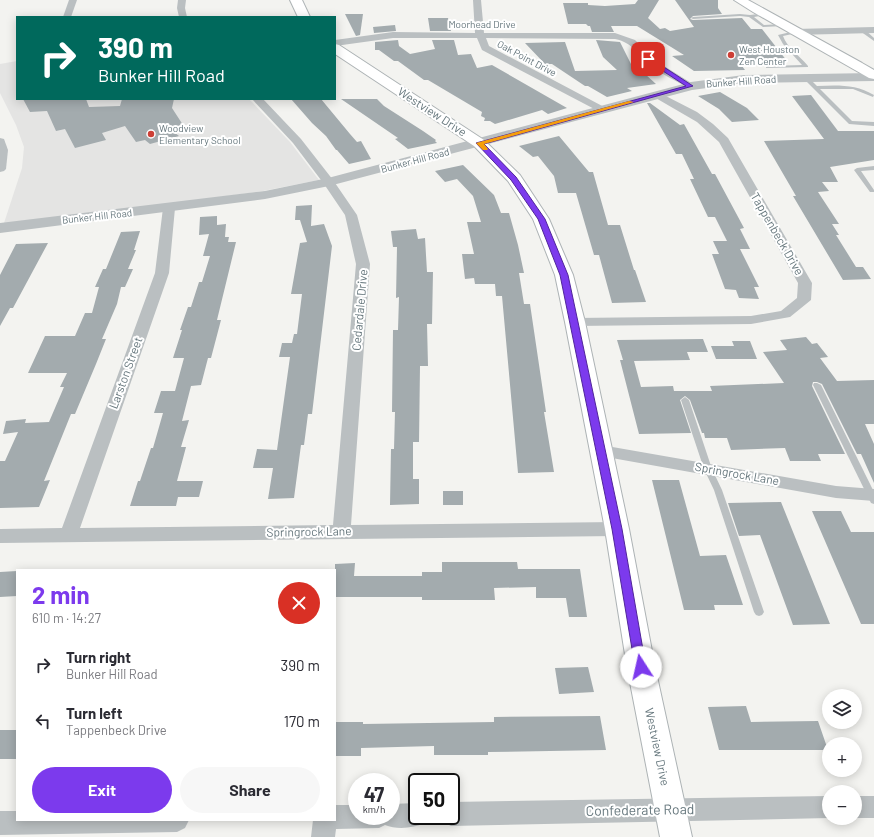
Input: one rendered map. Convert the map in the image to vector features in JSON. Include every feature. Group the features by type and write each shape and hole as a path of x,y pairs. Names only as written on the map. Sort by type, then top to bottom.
{"main road":[{"path":"296,0 304,16"},
{"path":"740,0 794,32 818,42 874,76"},
{"path":"794,32 806,43 859,77 874,93"},
{"name":"Westview Drive","path":"336,49 479,143 514,178 541,219 564,275 575,322 617,529 641,667 676,837"}],"street":[{"path":"68,16 73,0"},
{"path":"182,0 181,8 183,16"},
{"path":"478,0 480,35"},
{"path":"794,32 874,30"},
{"name":"Moorhead Drive","path":"336,43 393,35 615,36 628,39 636,43 648,59 690,86"},
{"name":"Oak Point Drive","path":"480,35 486,48 602,110"},
{"name":"Bunker Hill Road","path":"0,228 265,195 329,182 690,86 744,79 874,76"},
{"name":"Tappenbeck Drive","path":"575,322 751,320 785,314 804,300 806,283 724,140 712,127 694,114 658,95"},
{"name":"Cedardale Drive","path":"258,100 297,141 329,182 351,215 364,264 341,532"},
{"path":"0,141 3,150 0,170"},
{"name":"Larston Street","path":"69,535 162,273 169,208"},
{"name":"Springrock Lane","path":"601,452 873,497"},
{"name":"Springrock Lane","path":"0,536 617,529"},
{"path":"862,807 874,807"},
{"name":"Confederate Road","path":"460,814 822,808"},
{"path":"336,817 348,817"},
{"path":"0,823 118,821"},
{"path":"323,837 325,821"}],"lane":[{"path":"693,18 740,14 750,16 764,14"},
{"path":"750,16 763,26 783,25"},
{"path":"862,30 874,40"},
{"path":"794,32 780,35 781,40 806,66 810,77 851,123 874,124"},
{"path":"768,67 863,89 874,93"},
{"path":"872,191 857,170 874,168"},
{"path":"817,385 873,497"},
{"path":"685,400 708,469 718,490 759,612"}],"shaded area":[{"name":"Woodview Elementary School","path":"16,61 16,100 250,100 290,142 319,180 263,191 169,204 4,223 22,168 24,147 16,125 0,93 0,64"}],"building":[{"path":"638,0 659,0 648,18 660,29 665,28 670,31 694,27 675,0 718,0 718,8 722,14 693,16 690,19 742,18 751,29 762,29 787,61 739,62 745,70 694,71 672,56 684,55 637,26 611,26 614,32 592,32 590,26 586,24 568,24 563,3 588,3 588,5 605,6 635,4"},
{"path":"345,14 363,14 360,35 356,36"},
{"path":"428,18 448,18 451,31 430,31"},
{"path":"395,25 396,31 374,33 373,27"},
{"path":"398,40 399,46 410,54 435,49 432,40 454,40 458,55 471,54 477,68 492,65 567,108 548,114 542,110 495,124 490,121 484,121 485,118 481,116 482,112 428,80 424,80 398,61 394,61 379,50 375,50 375,42"},
{"path":"596,40 620,42 631,64 634,64 656,84 627,88 632,91 607,97 588,86 585,86 552,64 545,64 525,43 565,42 575,71 617,70 603,57"},
{"path":"720,92 747,108 759,120 732,122 719,109 698,96"},
{"path":"811,95 838,131 874,131 874,160 830,167 838,182 822,182 829,191 818,192 839,224 832,224 839,235 836,235 856,267 863,267 871,279 843,280 793,196 796,196 764,141 824,139 792,96"},
{"path":"341,99 377,99 384,106 436,140 435,141 437,143 408,149 395,139 398,138"},
{"path":"24,100 86,100 89,107 120,106 122,100 174,100 172,108 183,125 170,129 179,136 150,144 145,140 136,142 125,126 102,133 106,140 75,148 65,129 56,131 47,111 30,112"},
{"path":"292,100 322,100 357,142 361,141 371,159 349,164 326,136 312,123"},
{"path":"647,103 650,103 680,125 684,124 712,174 715,174 744,228 740,229 750,249 740,249 759,287 754,287 759,299 739,298 736,290 725,289 712,254 719,254 713,241 727,241 715,217 708,217 690,179 694,179 682,154 676,154"},
{"path":"559,136 589,172 593,172 608,225 620,225 646,302 612,303 599,255 594,255 576,193 558,193 554,176 538,156 533,157 519,146"},
{"path":"463,165 494,195 501,213 509,213 524,273 519,273 524,304 530,304 546,412 544,412 554,472 518,473 502,296 496,296 495,284 475,284 474,278 465,279 462,254 474,254 467,222 481,222 473,196 457,179 445,182 435,171"},
{"path":"312,205 311,226 324,224 332,246 312,414 308,414 304,445 301,445 294,498 268,499 273,468 253,468 257,449 277,450 290,357 279,357 282,343 292,343 294,334 297,334 302,294 291,294 300,243 307,242 300,220 295,220 296,206"},
{"path":"217,216 217,225 226,224 225,237 229,237 228,242 236,242 217,320 221,320 211,358 208,358 201,385 191,386 182,421 189,420 181,447 186,447 177,481 203,481 199,497 178,497 176,506 130,506 151,448 153,448 163,413 154,413 161,391 175,391 184,358 173,358 182,330 180,330 188,307 191,307 199,282 202,282 210,256 203,256 209,234 199,235 200,217"},
{"path":"416,229 418,239 425,238 427,272 433,272 432,324 427,324 428,366 420,366 419,442 413,442 413,479 419,479 419,504 390,505 391,449 394,449 395,412 392,412 393,330 398,330 399,297 396,298 397,247 393,247 391,231"},
{"path":"140,231 134,250 136,250 128,269 133,269 125,287 121,287 117,304 102,339 106,339 75,414 71,414 44,481 50,480 39,507 0,508 0,461 5,461 18,432 3,434 6,421 26,419 25,423 49,422 64,387 60,387 67,373 28,373 45,336 75,336 85,313 92,313 99,287 95,287 103,269 106,269 121,232"},
{"path":"48,243 13,308 10,308 0,326 0,275 16,244"},
{"path":"806,337 812,344 817,343 828,357 820,358 837,381 874,380 874,424 865,424 874,444 874,483 861,454 857,454 822,384 817,382 813,382 812,386 845,454 818,454 821,461 790,461 785,448 731,450 727,438 705,438 690,400 685,396 680,400 691,433 639,434 620,360 623,360 617,340 703,339 708,352 687,352 690,360 634,361 641,387 673,386 674,391 712,391 710,386 784,383 763,352 787,350 780,340"},
{"path":"732,341 750,341 757,359 716,359 711,346 734,346"},
{"path":"652,480 679,480 700,556 726,555 743,605 714,605 715,610 684,610"},
{"path":"443,491 463,491 463,505 443,505"},
{"path":"781,502 830,624 793,625 760,535 739,536 728,503"},
{"path":"812,511 841,511 851,532 874,532 874,624 861,624"},
{"path":"442,562 517,562 518,569 580,569 587,617 569,617 566,598 536,598 536,587 494,588 495,600 422,600 422,597 336,597 335,564 355,563 354,576 422,576 422,572 442,572"},
{"path":"16,571 16,596 0,597 0,572"},
{"path":"588,667 594,692 559,694 555,668"},
{"path":"746,706 751,722 818,721 824,737 822,737 822,750 719,750 708,707"},
{"path":"600,716 606,750 488,752 488,755 434,755 434,746 361,748 361,756 336,756 336,722 363,722 363,724 494,722 494,717"},
{"path":"0,730 16,730 16,759 0,759"}],"slow traffic":[{"path":"485,149 479,143 631,102"}],"place":[{"name":"West Houston Zen Center","path":"731,55"},
{"name":"Woodview Elementary School","path":"151,134"}],"route":[{"path":"641,667 617,529 564,275 541,219 514,178 479,143 690,86 648,59"}]}
